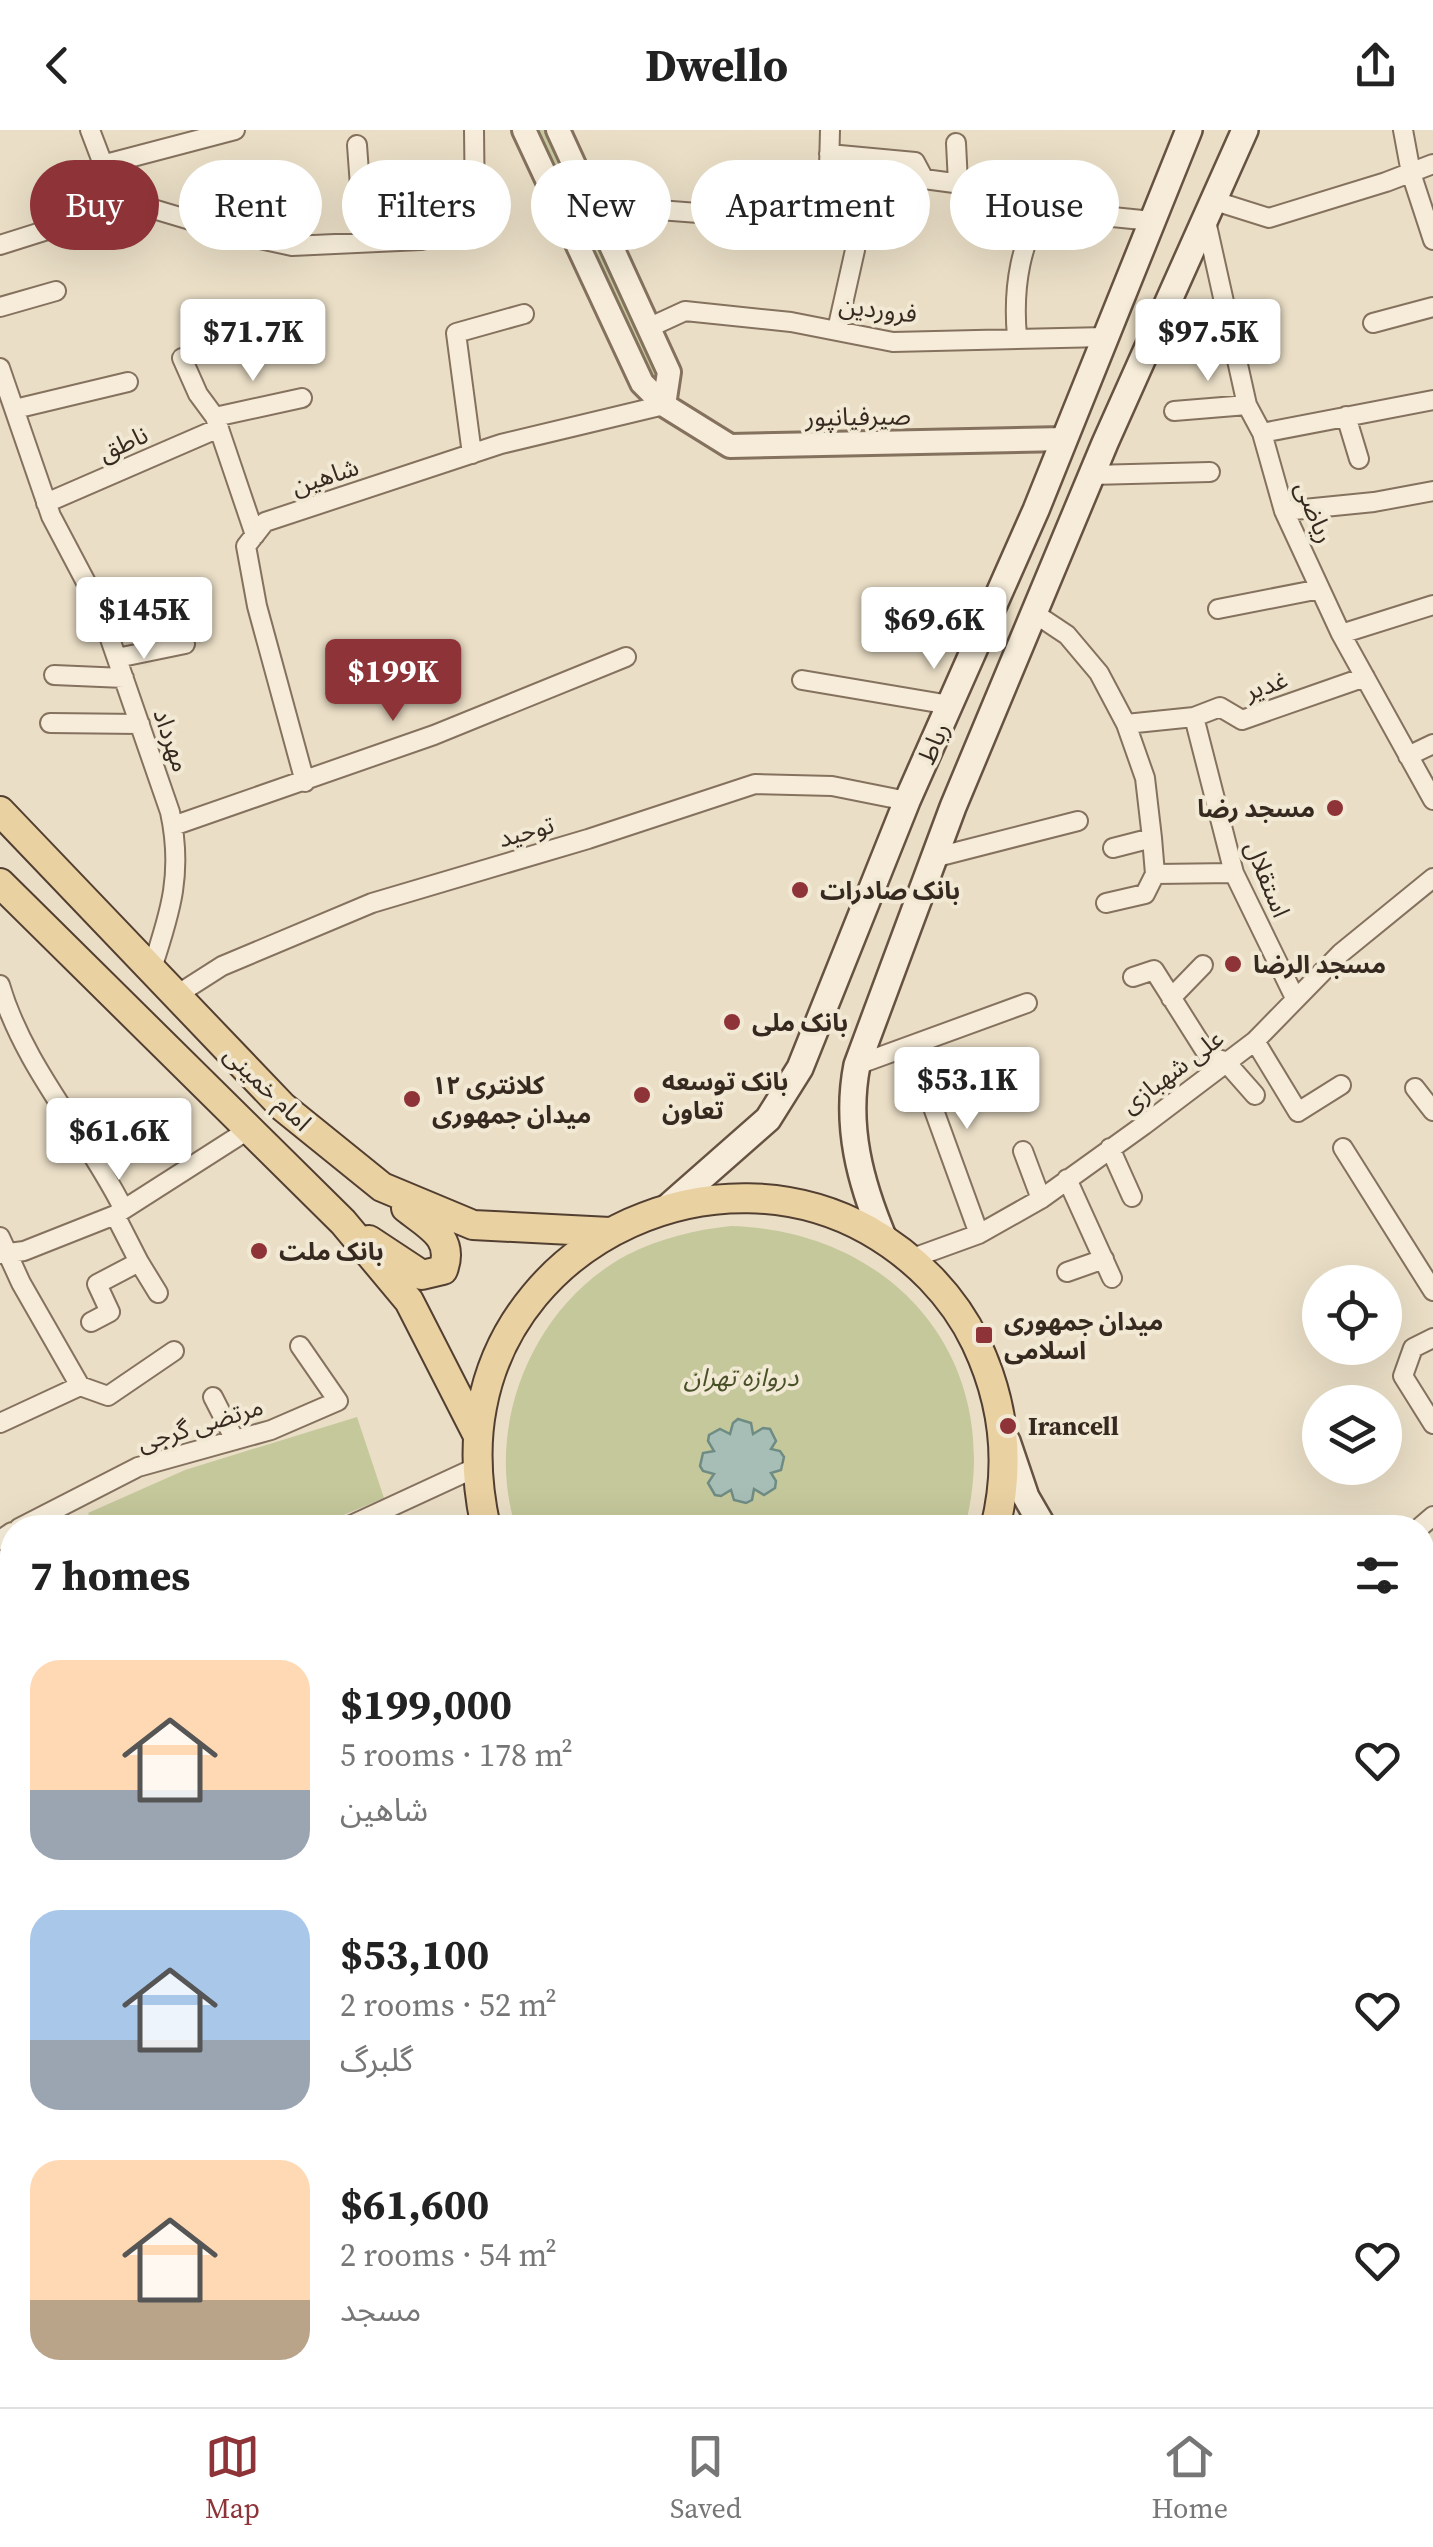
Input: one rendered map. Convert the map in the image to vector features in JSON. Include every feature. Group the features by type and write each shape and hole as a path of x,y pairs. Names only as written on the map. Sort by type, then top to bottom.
{"main road":[{"name":"رباط","path":"668,1207 768,1119 800,1068 907,801 1065,439 1189,130"},
{"name":"رباط","path":"884,1239 866,1198 855,1149 851,1097 858,1065 933,858 1034,612 1245,130"},
{"path":"1065,439 1105,443"},
{"name":"امام خمینی","path":"0,811 283,1108 382,1187 473,1225 610,1232"},
{"name":"امام خمینی","path":"0,884 343,1222 409,1301 478,1436"},
{"path":"343,1222 422,1275 443,1270 448,1256 445,1239 382,1187"},
{"path":"484,1515 477,1467 478,1436 491,1374 519,1317 559,1269 610,1232 668,1207 730,1197 794,1203 840,1217 884,1239 910,1258 944,1293 972,1333 996,1393 1002,1425 1026,1497 1036,1515"},
{"path":"997,1515 1004,1475 1002,1425"}],"street":[{"path":"90,130 100,160"},
{"path":"121,160 235,130"},
{"path":"474,130 474,160"},
{"path":"524,130 642,383 664,405"},
{"path":"558,130 572,160"},
{"path":"829,160 830,130"},
{"path":"1403,130 1411,173 1433,240"},
{"path":"956,143 957,160"},
{"path":"356,145 357,160"},
{"path":"829,154 915,162 924,179 950,182"},
{"path":"1210,211 1269,218 1433,164"},
{"path":"159,211 292,246 342,243"},
{"name":"ریاضی","path":"1210,211 1247,405 1262,432 1284,511 1341,634 1433,800"},
{"path":"1119,218 1152,221"},
{"path":"0,245 30,236"},
{"path":"613,250 668,372 664,405"},
{"path":"837,330 855,250"},
{"path":"1017,337 1017,274 1022,250"},
{"path":"0,307 56,291"},
{"path":"1373,323 1433,307"},
{"name":"فروردین","path":"648,328 686,310 837,330 893,342 1106,337"},
{"path":"472,454 456,333 524,314"},
{"path":"182,358 198,394 217,422 256,534 246,546 304,782"},
{"name":"مهرداد","path":"0,368 46,503 99,607 173,826 178,847 174,904 152,968"},
{"path":"15,410 128,382"},
{"name":"ناطق","path":"46,503 217,422 302,398"},
{"path":"1262,432 1433,400"},
{"name":"صیرفیانپور","path":"664,405 730,446 1065,439"},
{"name":"شاهین","path":"256,534 265,522 472,454 664,405"},
{"path":"1174,412 1247,405"},
{"path":"1346,416 1358,459"},
{"path":"1091,475 1210,472"},
{"path":"1284,511 1433,492"},
{"path":"1218,609 1320,589"},
{"path":"1341,634 1433,605"},
{"path":"1034,612 1067,636 1100,673 1126,724 1146,778 1155,874 1144,894 1106,903"},
{"path":"117,658 185,644"},
{"path":"173,826 434,734 626,657"},
{"path":"54,675 124,678"},
{"name":"غدیر","path":"1126,724 1194,717 1220,706 1242,720 1365,677"},
{"path":"802,680 950,705"},
{"name":"استقلال","path":"1194,717 1234,873 1294,998"},
{"path":"50,723 140,724"},
{"path":"1408,756 1433,744"},
{"name":"توحید","path":"175,996 222,966 372,903 756,784 832,786 907,801"},
{"path":"933,858 1078,820"},
{"path":"1113,848 1152,838"},
{"path":"1155,874 1234,873"},
{"name":"علی شهبازی","path":"910,1258 980,1234 1041,1199 1144,1126 1255,1040 1341,953 1433,878"},
{"path":"1170,998 1203,966"},
{"path":"1133,977 1154,970 1209,1058 1225,1061 1254,1095"},
{"path":"0,986 9,1016 64,1113 102,1167 139,1262 158,1293"},
{"path":"858,1065 1027,1003"},
{"path":"1255,1040 1298,1112 1340,1085"},
{"path":"911,1047 980,1234"},
{"path":"1415,1088 1433,1111"},
{"path":"2,1248 24,1251 119,1211 178,1178 248,1130"},
{"path":"1110,1148 1132,1197"},
{"path":"1343,1148 1433,1291"},
{"path":"1023,1151 1041,1199"},
{"path":"1067,1179 1112,1278"},
{"path":"2,1248 80,1386 108,1396 174,1351"},
{"path":"1067,1272 1104,1260"},
{"path":"90,1322 110,1312 97,1284 139,1262"},
{"path":"1433,1338 1413,1348 1403,1376 1433,1424"},
{"name":"مرتضی گرجی","path":"41,1515 138,1467 271,1430 338,1401 300,1346"},
{"path":"0,1423 80,1386"},
{"path":"213,1397 235,1440"},
{"path":"373,1515 477,1467"},
{"path":"50,1510 52,1515"}],"green space":[{"path":"531,130 547,130 561,160 545,160"},
{"path":"587,250 603,250 660,372 659,390 647,378"},
{"name":"دروازه تهران","path":"731,1226 790,1234 844,1252 889,1280 926,1317 953,1361 970,1411 974,1467 967,1515 513,1515 507,1489 506,1449 512,1410 524,1372 542,1336 565,1304 594,1277 627,1255 704,1230"},
{"path":"357,1417 384,1498 344,1515 88,1513 185,1470"}],"water":[{"path":"738,1419 751,1423 753,1434 770,1429 776,1441 771,1449 780,1451 784,1457 781,1470 771,1473 775,1488 764,1495 754,1489 752,1500 746,1503 734,1500 731,1490 715,1495 708,1483 714,1474 700,1466 703,1453 714,1451 709,1435 720,1429 730,1434"}],"place":[{"name":"مسجد رضا","path":"1335,808"},
{"name":"بانک صادرات","path":"800,890"},
{"name":"مسجد الرضا","path":"1233,964"},
{"name":"بانک ملی","path":"732,1022"},
{"name":"بانک توسعه تعاون","path":"642,1095"},
{"name":"کلانتری ۱۲ میدان جمهوری","path":"412,1099"},
{"name":"بانک ملت","path":"259,1251"},
{"name":"میدان جمهوری اسلامی","path":"984,1335"},
{"name":"Irancell","path":"1008,1426"}]}
